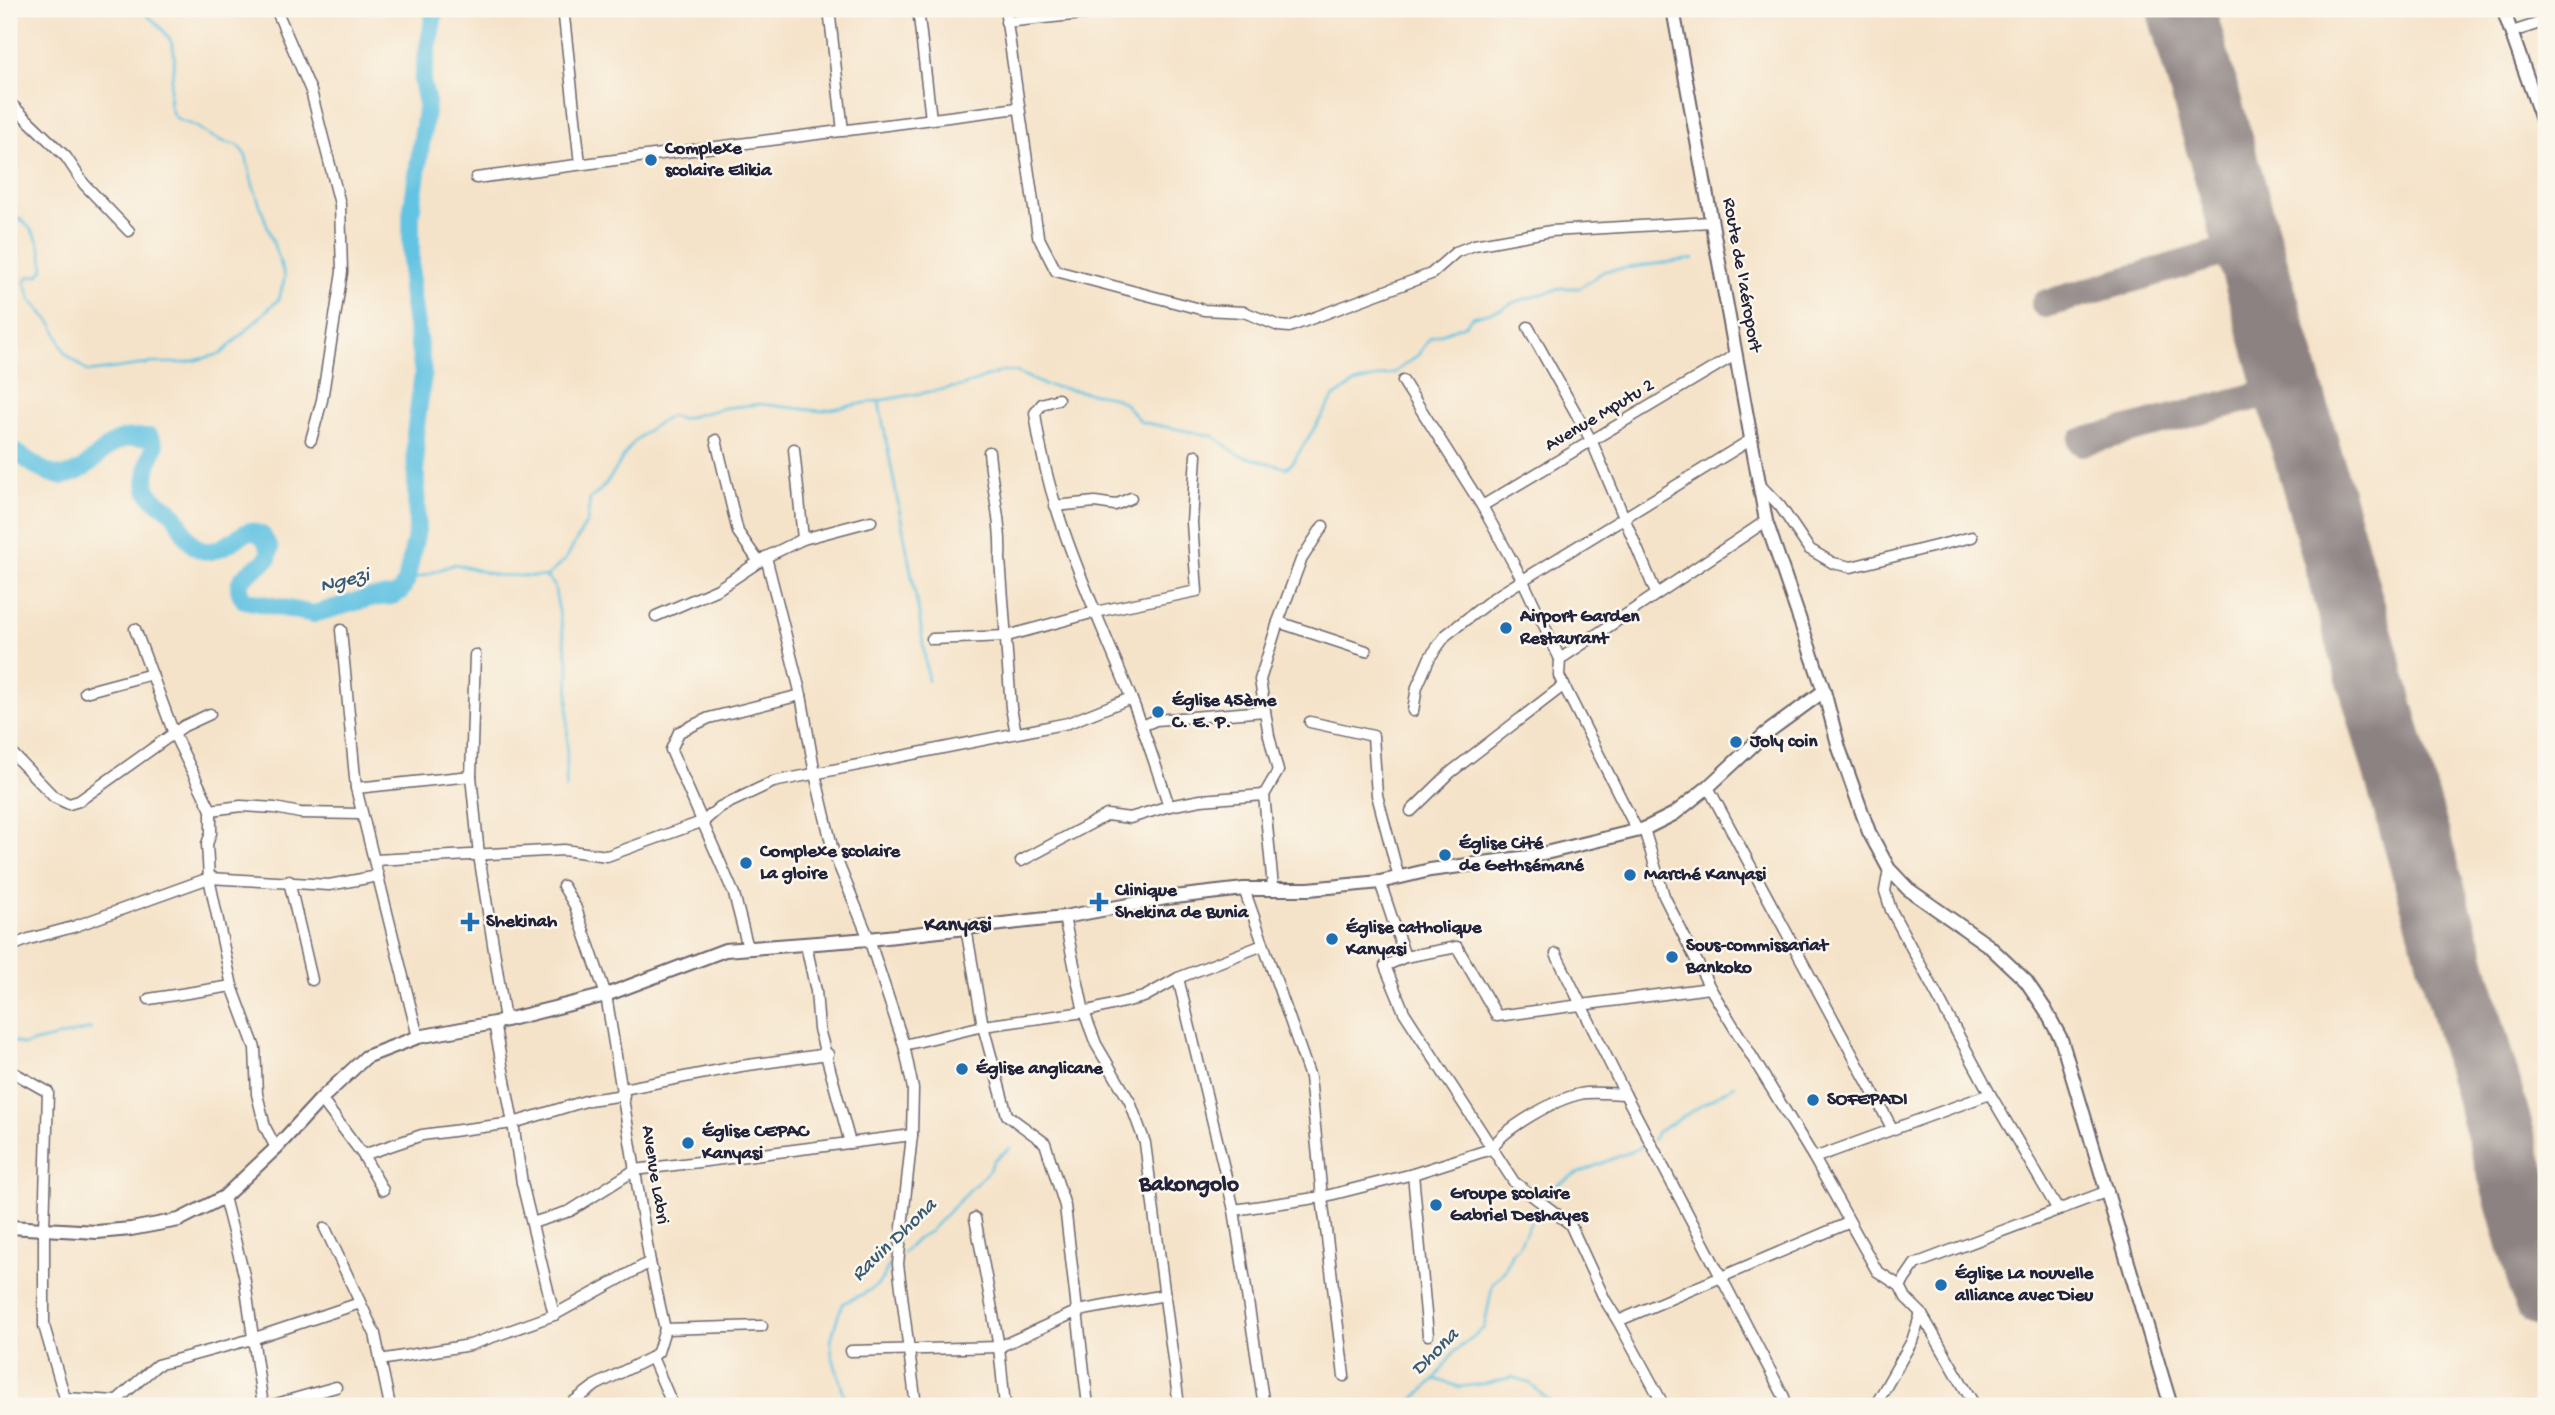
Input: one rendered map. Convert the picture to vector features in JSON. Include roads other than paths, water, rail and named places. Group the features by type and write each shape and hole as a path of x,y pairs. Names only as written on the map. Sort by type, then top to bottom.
{"street":[{"path":"276,9 311,91 340,204 342,272 322,400 311,440"},
{"path":"829,9 843,131"},
{"path":"918,9 931,120"},
{"path":"1005,9 1038,236 1056,271 1204,310 1244,312 1279,326 1289,327 1431,274 1456,252 1474,245 1551,231 1711,222"},
{"path":"1006,22 1092,13 1092,9"},
{"name":"Route de l'aéroport","path":"1673,9 1766,521 1824,691 1839,748 1869,832 1889,869 1908,889 1989,946 2026,981 2061,1039 2171,1406"},
{"path":"2504,9 2546,131"},
{"path":"564,17 580,164"},
{"path":"2512,32 2546,22"},
{"path":"9,102 66,157 84,184 129,231"},
{"path":"477,178 1018,108"},
{"path":"1528,327 1592,442 1656,593"},
{"name":"Avenue Mputu 2","path":"1482,506 1735,355"},
{"path":"1403,381 1482,506 1523,581 1560,659 1559,676 1641,830 1664,896 1710,988 1814,1158 1877,1271 1900,1286 1906,1298 1921,1313 1975,1406"},
{"path":"1058,399 1042,404 1035,413 1041,454 1055,506 1142,726 1169,806"},
{"path":"1413,711 1417,687 1430,657 1446,635 1495,597 1752,439"},
{"path":"716,440 738,532 762,560 801,695 814,774 833,851 869,939 904,1045 913,1089 912,1135 898,1264 916,1406"},
{"path":"794,449 803,539"},
{"path":"989,452 1001,536 1000,559 1011,708 1016,733"},
{"path":"932,639 1007,636 1095,612 1197,592 1192,523 1196,455"},
{"path":"1760,485 1780,506 1810,550 1833,563 1851,567 1972,537"},
{"path":"1055,506 1095,502 1115,505 1131,498"},
{"path":"656,616 718,589 762,560 803,539 870,521"},
{"path":"1560,659 1766,521"},
{"path":"1273,887 1264,795 1278,771 1260,680 1301,560 1323,526"},
{"path":"1278,622 1366,651"},
{"path":"135,629 174,734 211,810 211,833 207,844 209,878 232,986 255,1048 257,1094 265,1127 276,1148"},
{"path":"341,630 356,788 418,1037"},
{"path":"475,655 471,776 479,855 522,1183 554,1315"},
{"path":"85,692 152,674"},
{"path":"1411,811 1451,772 1564,685"},
{"path":"9,1227 97,1232 179,1220 224,1197 366,1057 418,1037 500,1021 606,995 725,950 869,939 1064,917 1166,898 1244,889 1309,889 1380,881 1430,870 1529,857 1641,830 1674,814 1708,787 1765,734 1824,691"},
{"path":"748,948 734,894 671,750 679,732 709,718 801,695"},
{"path":"375,860 564,850 607,856 704,821 720,807 773,782 1068,723 1131,698"},
{"path":"1142,726 1156,720 1265,711"},
{"path":"9,750 54,797 69,804 79,801 184,726 210,714"},
{"path":"1310,722 1374,736 1377,795 1399,877"},
{"path":"356,788 471,776"},
{"path":"1708,787 1892,1128"},
{"path":"1021,861 1107,815 1130,818 1201,800 1264,795"},
{"path":"211,810 241,806 300,813 361,814"},
{"path":"1889,869 1885,891 1891,910 1990,1094 2058,1210"},
{"path":"9,947 209,878 329,885 378,876"},
{"path":"289,881 312,980"},
{"path":"1380,881 1405,957"},
{"name":"Avenue Labri","path":"563,886 575,906 606,995 650,1262 665,1329"},
{"path":"1244,889 1310,1077 1344,1376"},
{"path":"1064,917 1084,1012 1096,1044 1130,1102 1144,1143 1179,1406"},
{"path":"966,928 983,1026 1007,1115 1045,1143 1065,1206 1088,1406"},
{"path":"806,945 816,991 819,1029 828,1054 850,1143"},
{"path":"904,1045 983,1026 1084,1012 1144,997 1178,978 1263,945"},
{"path":"1664,1406 1605,1300 1570,1224 1514,1182 1404,1012 1385,965 1405,957 1457,947 1497,1016 1710,988"},
{"path":"1556,954 1625,1094 1784,1398"},
{"path":"1178,978 1234,1210 1263,1406"},
{"path":"149,999 232,986"},
{"path":"363,1155 422,1135 513,1123 589,1100 741,1066 828,1054"},
{"path":"9,1070 48,1092 44,1326 65,1398 118,1404 157,1365 252,1339 360,1303"},
{"path":"1234,1210 1322,1198 1413,1174 1492,1149 1498,1139 1557,1102 1581,1094 1625,1094"},
{"path":"1814,1158 1990,1094"},
{"path":"321,1099 363,1155 383,1190"},
{"path":"532,1223 570,1211 635,1170 912,1135"},
{"path":"1413,1174 1428,1335"},
{"path":"1900,1286 1915,1264 2108,1191"},
{"path":"224,1197 244,1275 263,1406"},
{"path":"975,1219 999,1347 1005,1406"},
{"path":"1618,1321 1848,1223"},
{"path":"325,1228 375,1334 390,1406"},
{"path":"380,1360 470,1345 554,1315 650,1262"},
{"path":"851,1351 999,1347 1078,1311 1165,1295"},
{"path":"1875,1406 1912,1340 1921,1313"},
{"path":"573,1405 596,1385 652,1357 658,1352 665,1329 762,1326"},
{"path":"652,1357 673,1406"},
{"path":"269,1406 336,1387"}],"waterway":[{"path":"9,218 20,218 35,235 40,247 44,269 39,275 28,277 25,282 31,300 53,325 65,353 88,372 153,363 184,363 221,354 279,299 285,277 252,182 246,156 238,145 215,138 175,117 169,102 174,62 172,44 162,29 139,9"},
{"name":"Ngezi","path":"9,449 43,470 65,476 87,466 117,441 150,437 155,447 148,468 147,489 152,497 174,515 192,544 204,551 211,551 250,531 262,535 270,549 268,558 241,580 239,586 244,600 313,614 400,592 406,582 417,530 415,434 423,374 411,290 411,215 427,103 422,81 435,9"},
{"path":"406,582 455,564 495,575 546,577 565,560 587,522 590,499 606,483 636,440 670,416 680,419 724,408 760,404 820,411 962,386 1003,371 1017,372 1044,385 1113,397 1124,403 1141,422 1213,436 1239,455 1287,468 1334,397 1355,383 1394,373 1418,355 1430,338 1465,325 1472,317 1502,309 1512,303 1562,288 1580,288 1604,271 1693,259"},
{"path":"879,402 919,614 928,681"},
{"path":"546,577 554,585 569,666 566,789"},
{"path":"9,1039 23,1045 91,1029"},
{"name":"Dhona","path":"1653,1140 1656,1133 1735,1085"},
{"name":"Dhona","path":"1542,1199 1575,1175 1643,1146"},
{"name":"Ravin Dhona","path":"903,1253 918,1238 929,1232 989,1170 994,1160 1010,1148"},
{"name":"Dhona","path":"1407,1406 1435,1379 1454,1352 1484,1328 1493,1283 1505,1270 1512,1252 1518,1248 1539,1205"},
{"name":"Ravin Dhona","path":"845,1406 831,1347 842,1304 874,1288 895,1259"},
{"path":"1435,1379 1460,1387 1513,1377 1529,1383 1555,1406"}],"place":[{"name":"Complexe scolaire Elikia","path":"651,160"},
{"name":"Airport Garden Restaurant","path":"1506,628"},
{"name":"Église 45ème C. E. P.","path":"1158,712"},
{"name":"Joly coin","path":"1736,742"},
{"name":"Église Cité de Gethsémané","path":"1445,855"},
{"name":"Complexe scolaire La gloire","path":"746,863"},
{"name":"Marché Kanyasi","path":"1630,875"},
{"name":"Clinique Shekina de Bunia","path":"1099,902"},
{"name":"Shekinah","path":"470,922"},
{"name":"Église catholique Kanyasi","path":"1332,939"},
{"name":"Sous-commissariat Bankoko","path":"1672,957"},
{"name":"Église anglicane","path":"962,1069"},
{"name":"SOFEPADI","path":"1813,1100"},
{"name":"Église CEPAC Kanyasi","path":"688,1143"},
{"name":"Groupe scolaire Gabriel Deshayes","path":"1436,1205"},
{"name":"Église La nouvelle alliance avec Dieu","path":"1941,1285"}],"district":[{"name":"Kanyasi","path":"958,926"},
{"name":"Bakongolo","path":"1189,1185"}]}
